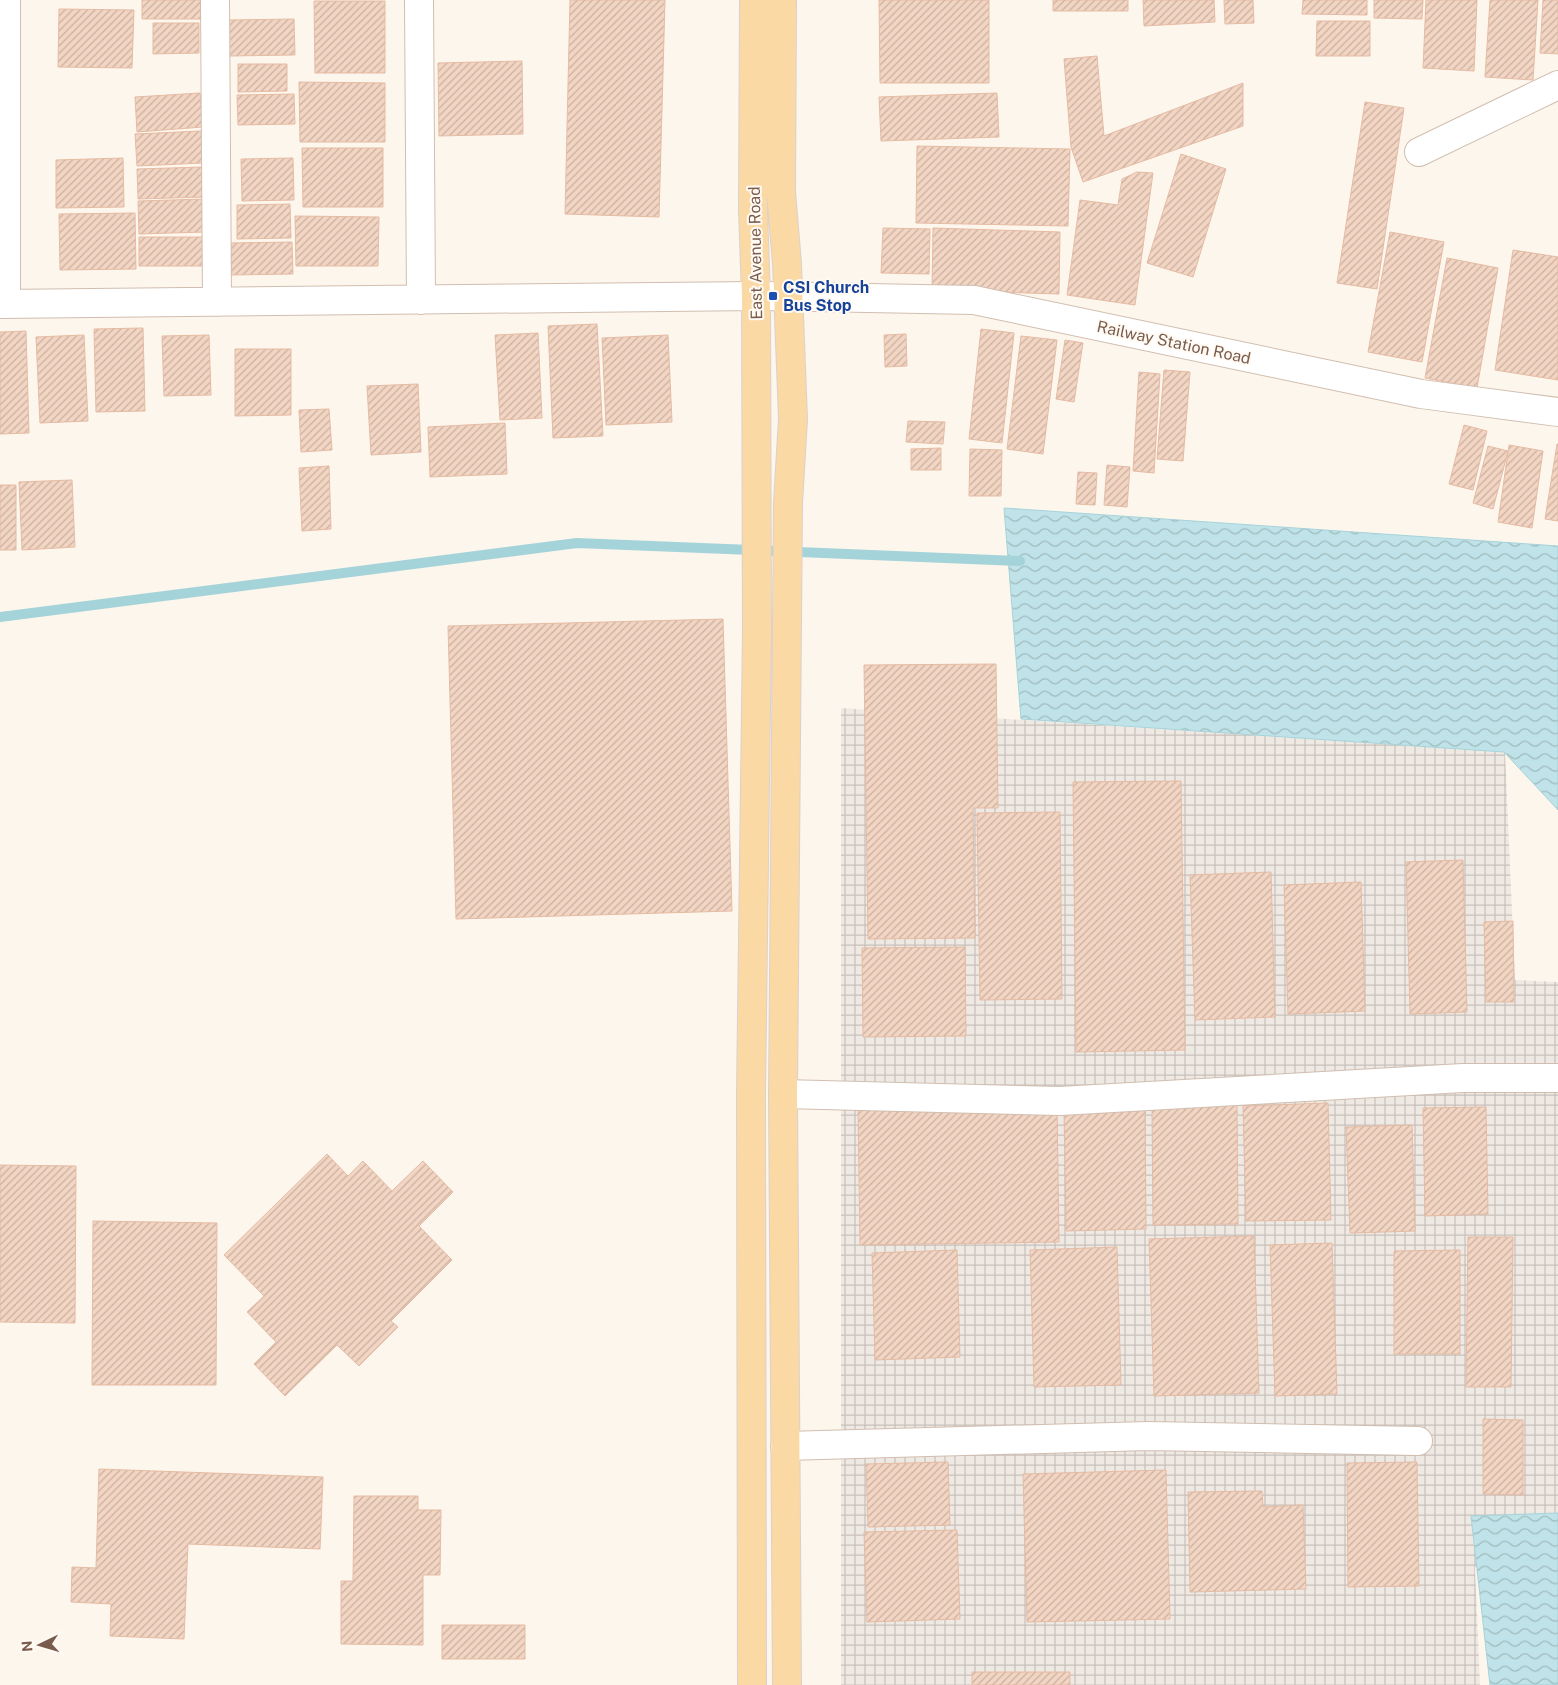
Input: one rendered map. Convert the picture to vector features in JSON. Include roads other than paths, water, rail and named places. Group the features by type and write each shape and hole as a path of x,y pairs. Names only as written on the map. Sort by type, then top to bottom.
{"main road":[{"name":"East Avenue Road","path":"752,1685 751,1094 757,630 755,507 756,296 753,210 754,0"},
{"name":"East Avenue Road","path":"782,0 781,192 793,419 788,503 783,1094 787,1685"}],"street":[{"path":"3,304 6,0"},
{"path":"215,0 217,302"},
{"path":"419,0 422,300"},
{"path":"1419,152 1558,85"},
{"name":"Railway Station Road","path":"3,304 756,296 974,300 1421,394 1558,412"},
{"path":"783,1094 1060,1101 1463,1078 1558,1078"},
{"path":"786,1446 1148,1436 1418,1441"}],"water":[{"path":"1004,508 1558,546 1558,810 1504,752 1021,719"},
{"path":"1558,1513 1558,1685 1490,1685 1471,1516"}],"waterway":[{"path":"0,617 577,543 1020,561"}],"place":[{"name":"CSI Church Bus Stop","path":"773,296"}]}
